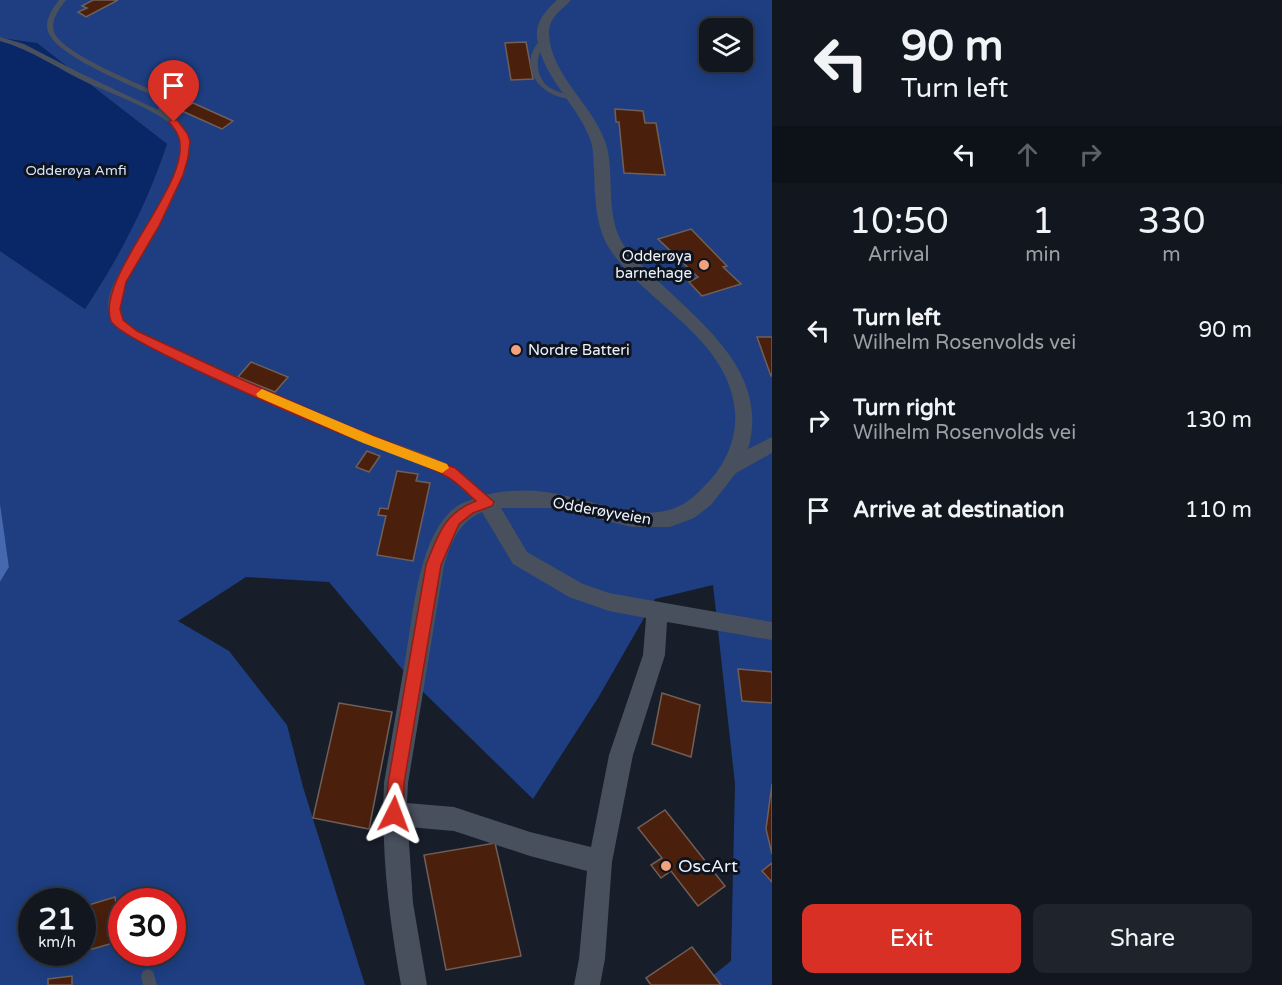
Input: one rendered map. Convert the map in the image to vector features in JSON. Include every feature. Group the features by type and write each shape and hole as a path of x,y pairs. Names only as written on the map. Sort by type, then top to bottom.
{"street":[{"name":"Odderøyveien","path":"414,985 400,903 394,814 396,783 434,565 443,540 454,520 469,509 487,502 518,498 567,503 595,512 650,522 678,518 702,504 732,467 745,429 744,407 739,385 728,361 708,338 648,283 616,246 608,221 598,143 550,59 544,39 545,25 550,13 565,0"},
{"name":"Odderøyveien","path":"732,467 772,444"},
{"path":"487,502 520,558 576,591 609,602 772,630"},
{"path":"587,985 592,959 600,862 621,755 654,655 657,610"},
{"path":"394,814 454,819 531,844 600,862"}],"lane":[{"path":"63,0 52,18 51,28 54,38 96,66 160,97 164,104 161,114"},
{"path":"0,39 22,45 75,74 161,114 174,122 182,133 183,158 178,175 154,226 120,282 114,309 117,322 133,334 232,381 333,425 450,471 487,502"}],"green space":[{"name":"Odderøya Amfi","path":"0,38 37,43 167,144 151,188 132,229 85,309 0,251"}],"shaded area":[{"path":"0,0 772,0 772,985 701,985 731,961 735,784 713,585 655,599 598,698 533,799 413,682 329,582 246,577 178,621 229,651 287,725 303,787 365,985 0,985 0,582 9,567 0,503 0,251 85,309 132,229 151,188 167,144 37,43 0,38"},
{"path":"0,503 9,567 0,582"}],"building":[{"path":"93,0 118,0 86,17 78,12 87,8 82,6"},
{"path":"526,42 533,79 511,80 505,43"},
{"path":"193,103 233,121 222,129 182,111"},
{"path":"615,109 643,111 645,123 656,123 665,175 624,173 619,122 616,122"},
{"path":"691,229 727,266 723,267 741,284 702,296 689,282 698,277 658,239"},
{"path":"757,337 772,337 772,376 771,376"},
{"path":"251,362 288,377 275,392 238,377"},
{"path":"367,451 380,456 369,472 356,467"},
{"path":"397,471 418,474 416,481 430,483 413,561 377,555 386,516 378,515 380,508 388,509"},
{"path":"738,669 772,672 772,703 742,701"},
{"path":"662,693 700,705 691,757 652,744"},
{"path":"339,703 392,712 369,829 313,818"},
{"path":"772,784 772,854 766,829"},
{"path":"665,810 725,886 698,906 671,871 661,878 651,865 662,858 638,828"},
{"path":"495,843 521,956 446,970 424,855"},
{"path":"772,863 772,882 762,871"},
{"path":"108,899 108,944 96,948 96,903"},
{"path":"692,947 721,985 651,985 646,978"},
{"path":"72,976 72,985 48,985 48,979"}],"slow traffic":[{"path":"262,394 368,440 442,468"}],"place":[{"name":"Odderøya barnehage","path":"704,265"},
{"name":"Nordre Batteri","path":"516,350"},
{"name":"OscArt","path":"666,866"}],"route":[{"path":"174,122 180,129 184,141 183,158 178,175 154,226 120,282 114,309 117,322 133,334 158,347 232,381 368,440 442,467 487,502 469,509 454,520 443,540 434,565 396,783 394,814"}]}
